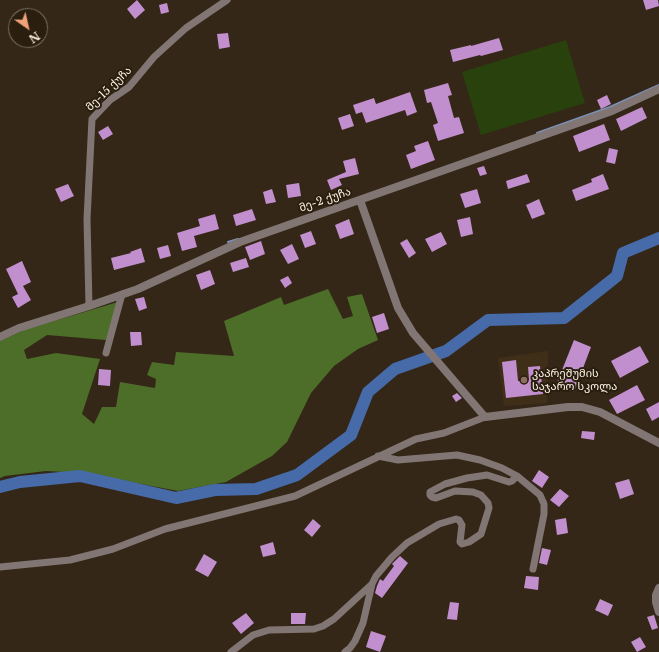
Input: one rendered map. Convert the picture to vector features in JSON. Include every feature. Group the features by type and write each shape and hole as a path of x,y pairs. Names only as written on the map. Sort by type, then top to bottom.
{"street":[{"name":"მე-15 ქუჩა","path":"89,306 87,219 92,119 110,100 130,87 154,57 186,28 227,0"},
{"name":"მე-2 ქუჩა","path":"0,337 20,328 89,306 138,288 240,242 463,162 612,111 659,89"},
{"path":"360,200 398,308 413,333 485,417"},
{"path":"106,353 122,294"},
{"path":"0,567 70,560 114,549 165,529 295,496 416,439 444,433 485,417 568,407 582,407 600,412 659,443"},
{"path":"378,456 398,460 457,455 480,460 502,468 517,476 540,495 544,504 544,514 533,569"},
{"path":"345,652 355,641 363,623 372,584 376,576 392,556 407,543 439,524 456,519 459,520 462,525 460,542 462,544 469,542 481,534 489,508 488,503 481,495 473,492 455,491 436,498 430,495 430,492 445,484 467,478 487,475 509,482 517,476"},
{"path":"231,652 253,635 269,630 314,629 323,626 334,619 372,584"},
{"path":"659,588 656,595 656,602 659,612"}],"shaded area":[{"name":"კაპრეშუმის საჯარო სკოლა","path":"548,351 547,403 504,406 498,358"}],"green space":[{"path":"566,40 585,103 481,135 462,72"},
{"path":"328,289 343,319 353,316 347,297 362,294 378,340 358,349 334,366 311,393 287,442 272,456 226,482 178,491 83,473 46,471 5,476 0,478 0,341 24,330 118,302 106,340 47,335 24,350 27,359 56,353 100,359 82,414 94,424 102,407 116,407 120,382 155,388 156,379 147,375 152,362 174,365 176,352 234,356 224,321 281,297 284,305"}],"building":[{"path":"137,0 145,10 135,19 127,9"},
{"path":"643,0 658,0 659,6 646,10"},
{"path":"167,3 169,12 161,14 159,5"},
{"path":"228,33 230,47 219,49 217,34"},
{"path":"499,38 503,50 453,62 450,50"},
{"path":"448,83 452,95 448,96 454,118 459,117 464,133 438,141 433,125 438,123 431,102 427,103 424,90"},
{"path":"410,92 417,112 407,116 405,110 366,123 362,112 356,114 353,105 374,98 376,104"},
{"path":"607,95 611,104 601,109 597,100"},
{"path":"642,107 647,118 621,131 616,119"},
{"path":"350,114 354,126 342,130 338,118"},
{"path":"604,124 610,140 579,152 573,136"},
{"path":"108,126 113,134 103,140 98,132"},
{"path":"428,141 435,160 411,169 406,155 416,151 414,146"},
{"path":"609,148 618,150 615,164 606,162"},
{"path":"355,158 359,174 339,179 342,185 331,190 327,180 346,172 343,161"},
{"path":"484,166 487,174 480,176 477,168"},
{"path":"527,174 530,182 508,189 506,181"},
{"path":"603,174 609,189 576,201 572,190 592,182 591,179"},
{"path":"299,183 301,196 288,198 286,185"},
{"path":"68,184 74,196 61,202 55,189"},
{"path":"272,189 276,202 266,204 263,192"},
{"path":"477,189 481,203 465,208 460,194"},
{"path":"539,199 545,214 532,219 526,205"},
{"path":"252,209 256,220 236,226 233,215"},
{"path":"215,214 219,229 194,236 197,247 182,251 177,233 200,226 198,219"},
{"path":"470,217 473,234 461,237 457,220"},
{"path":"349,219 354,234 340,239 335,225"},
{"path":"311,231 316,244 305,248 300,235"},
{"path":"441,232 447,244 432,252 425,239"},
{"path":"407,239 416,253 409,258 400,243"},
{"path":"261,241 265,254 250,260 245,247"},
{"path":"292,244 299,259 288,264 280,250"},
{"path":"168,245 171,256 160,259 157,248"},
{"path":"141,248 145,262 114,270 111,258 131,253 130,252"},
{"path":"246,258 249,267 233,272 230,263"},
{"path":"22,261 31,282 23,286 31,300 18,308 12,297 18,294 6,269"},
{"path":"210,270 215,284 201,290 196,275"},
{"path":"288,276 292,283 285,288 280,280"},
{"path":"144,297 147,308 139,311 135,299"},
{"path":"384,313 389,329 377,333 372,317"},
{"path":"130,332 141,332 142,345 131,346"},
{"path":"574,340 591,347 574,392 556,385"},
{"path":"640,346 649,362 620,378 611,361"},
{"path":"516,360 518,381 529,380 528,367 540,366 543,394 506,398 502,362"},
{"path":"99,369 111,370 110,386 98,385"},
{"path":"637,385 645,400 617,414 609,400"},
{"path":"457,393 462,398 456,402 452,396"},
{"path":"659,402 659,417 652,421 646,409"},
{"path":"582,431 595,432 594,440 581,438"},
{"path":"539,470 549,477 542,488 532,481"},
{"path":"629,479 634,494 620,499 615,483"},
{"path":"560,489 569,496 559,507 550,500"},
{"path":"566,518 568,533 557,535 555,520"},
{"path":"313,519 321,526 312,537 304,530"},
{"path":"273,542 276,554 263,557 260,546"},
{"path":"542,548 551,550 547,565 539,563"},
{"path":"204,554 217,562 208,577 195,570"},
{"path":"400,556 408,563 382,598 375,593 380,579 383,581 394,566 392,564"},
{"path":"526,576 539,577 538,590 524,588"},
{"path":"600,599 613,605 608,616 595,610"},
{"path":"450,602 459,603 457,620 447,619"},
{"path":"246,613 254,623 241,634 232,623"},
{"path":"291,613 306,613 305,624 291,624"},
{"path":"654,615 658,628 652,630 647,617"},
{"path":"371,631 386,636 380,652 366,647"},
{"path":"640,637 646,647 637,652 631,642"}],"waterway":[{"path":"537,133 610,107 659,85"},
{"path":"0,487 20,482 80,476 176,498 215,490 256,489 297,475 351,435 368,392 395,369 446,351 488,320 564,318 617,276 623,253 659,238"},
{"path":"228,242 238,239"}],"place":[{"name":"კაპრეშუმის საჯარო სკოლა","path":"524,380"}]}
